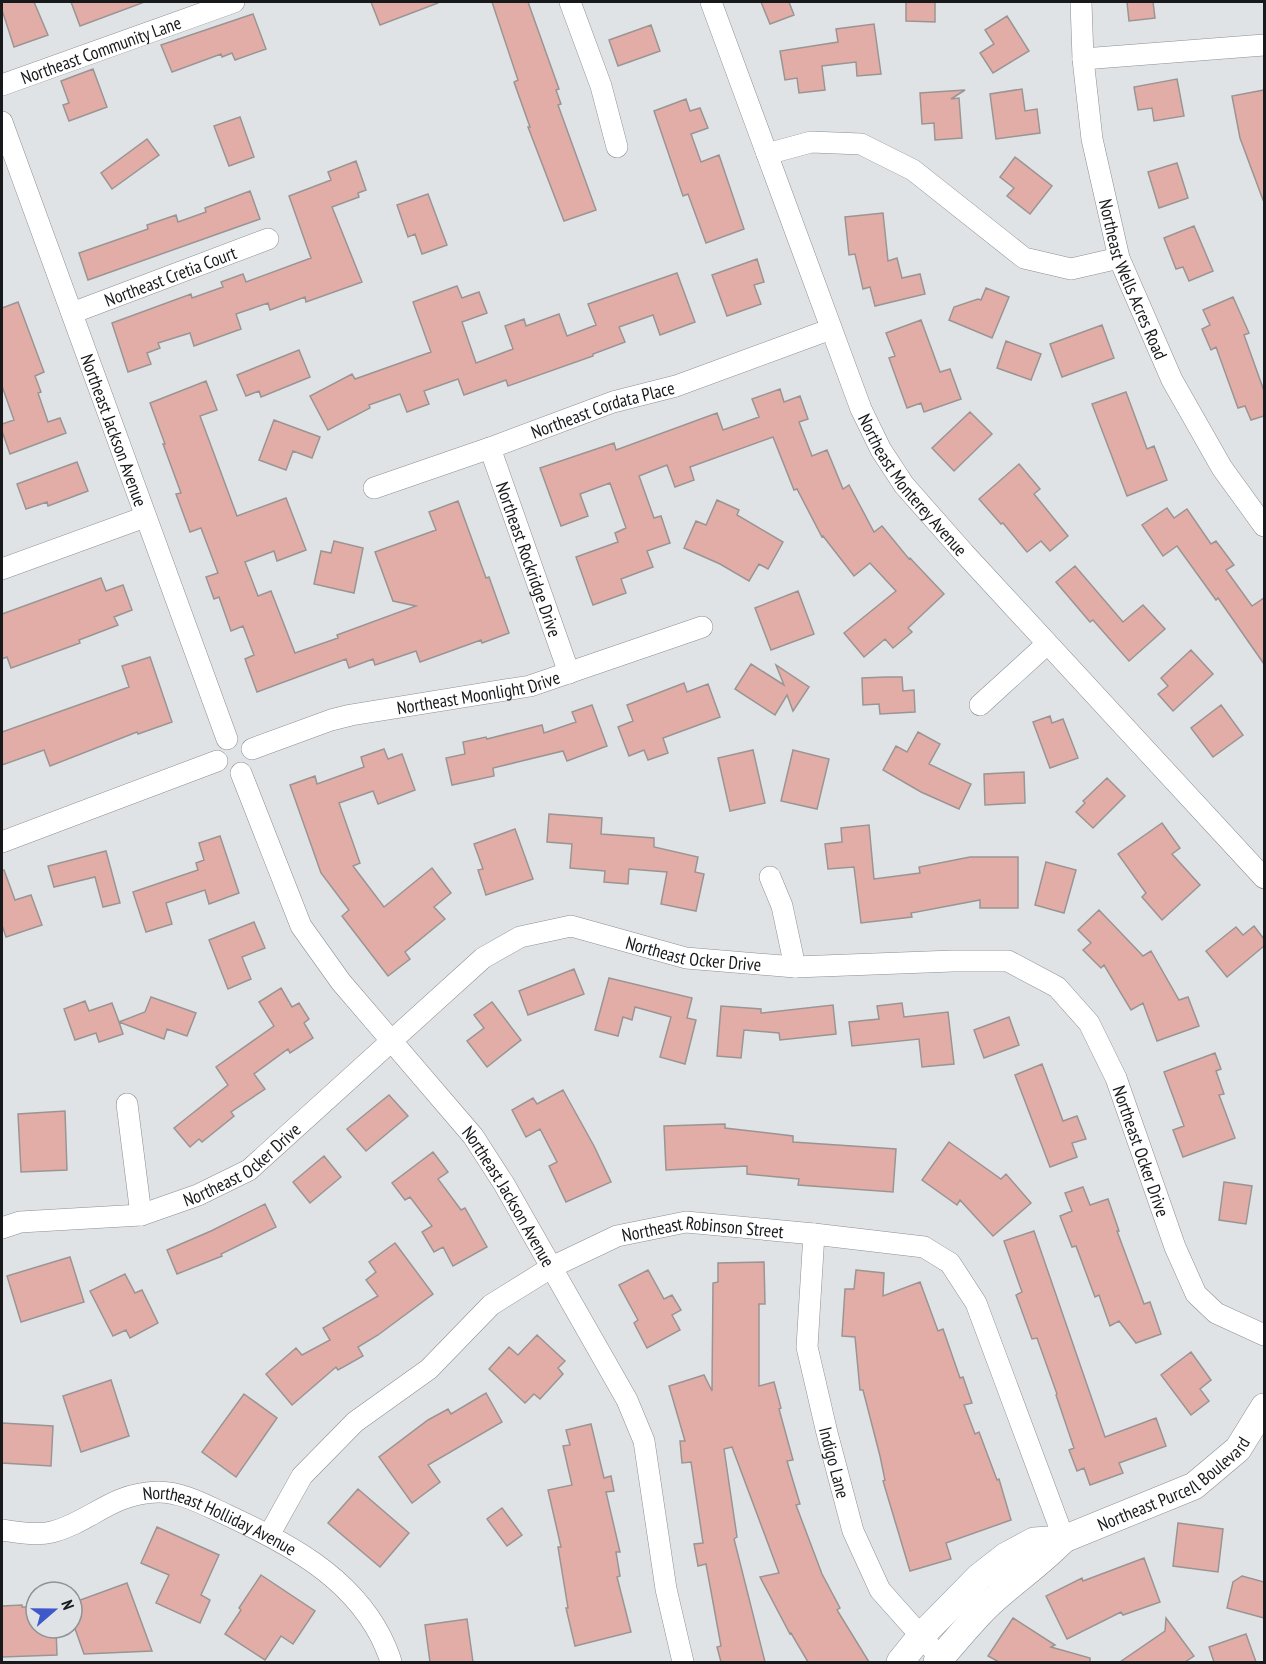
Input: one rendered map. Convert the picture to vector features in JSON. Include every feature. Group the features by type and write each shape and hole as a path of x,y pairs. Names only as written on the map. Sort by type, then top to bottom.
{"street":[{"name":"Northeast Community Lane","path":"2,85 234,2"},
{"path":"570,2 601,86 617,147"},
{"name":"Northeast Monterey Avenue","path":"711,2 831,329 866,419 881,450 904,485 1047,644 1264,878"},
{"name":"Northeast Wells Acres Road","path":"1081,2 1083,59 1092,139 1119,258 1172,380 1222,468 1264,526"},
{"path":"1083,59 1264,45"},
{"name":"Northeast Jackson Avenue","path":"2,123 227,738"},
{"path":"767,154 812,142 861,144 913,170 1024,258 1071,269 1119,258"},
{"name":"Northeast Cretia Court","path":"72,313 268,239"},
{"name":"Northeast Cordata Place","path":"374,488 613,402 676,386 831,329"},
{"name":"Northeast Rockridge Drive","path":"490,448 569,673"},
{"path":"2,569 145,517"},
{"name":"Northeast Moonlight Drive","path":"252,749 341,718 530,686 702,627"},
{"path":"980,705 1047,644"},
{"path":"239,737 252,749 253,760 241,773 229,774 217,761 216,751 227,738 239,737"},
{"path":"2,842 217,761"},
{"name":"Northeast Jackson Avenue","path":"241,773 302,926 341,982 473,1136 504,1184 627,1400 645,1442 666,1589 683,1662"},
{"path":"770,877 782,906 795,967"},
{"name":"Northeast Ocker Drive","path":"2,1228 20,1222 141,1215 198,1195 249,1170 483,958 520,937 571,926 687,958 795,967 1008,961 1057,987 1089,1023 1116,1078 1174,1247 1196,1294 1216,1312 1264,1335"},
{"path":"127,1104 141,1215"},
{"name":"Northeast Robinson Street","path":"269,1535 302,1476 355,1422 429,1369 491,1305 552,1267 617,1236 686,1222 924,1247 950,1263 976,1303 1064,1539"},
{"name":"Indigo Lane","path":"814,1234 807,1347 853,1531 880,1590 940,1661"},
{"name":"Northeast Purcell Boulevard","path":"900,1662 921,1636 979,1577 1006,1556 1034,1541 1064,1539 1194,1486 1238,1449 1264,1407"},
{"name":"Northeast Holliday Avenue","path":"2,1530 27,1533 51,1532 131,1495 160,1492 191,1499 269,1535 315,1562 344,1587 372,1620 392,1662"},
{"name":"Northeast Purcell Boulevard","path":"940,1661 986,1607 1043,1561 1064,1539"}],"building":[{"path":"2,2 34,2 48,35 14,47 2,10"},
{"path":"71,2 141,2 142,3 80,26"},
{"path":"371,2 438,2 438,3 380,25"},
{"path":"492,2 528,2 559,89 556,90 561,104 558,105 596,210 564,221 528,127 530,127 514,82 518,80"},
{"path":"761,2 789,2 794,15 770,24"},
{"path":"906,2 935,2 935,22 906,21"},
{"path":"1127,2 1153,2 1155,18 1129,21"},
{"path":"253,14 266,49 235,60 232,53 222,57 221,54 172,72 161,45"},
{"path":"1007,16 1029,51 993,73 980,53 994,44 985,30"},
{"path":"874,24 881,74 857,76 856,62 822,66 825,90 799,93 797,78 785,80 780,51 838,42 836,29"},
{"path":"651,25 660,51 618,66 609,40"},
{"path":"93,69 107,107 69,121 63,105 69,103 61,81"},
{"path":"1177,79 1184,116 1154,121 1152,108 1138,110 1134,87"},
{"path":"1022,89 1025,111 1037,109 1040,133 996,139 990,94"},
{"path":"965,90 951,99 959,98 962,138 935,140 934,123 922,124 920,93"},
{"path":"1264,90 1263,200 1240,138 1232,96"},
{"path":"686,99 690,111 700,108 708,128 691,134 701,162 719,155 744,229 706,243 688,194 683,196 654,111"},
{"path":"240,117 254,157 229,166 214,126"},
{"path":"147,139 159,155 112,189 101,173"},
{"path":"1015,157 1052,186 1030,214 1007,196 1014,188 1000,177"},
{"path":"356,161 366,190 358,193 359,197 332,207 362,282 306,302 305,297 270,310 268,303 236,314 241,329 194,346 190,333 158,343 160,348 147,353 151,364 128,372 112,323 191,294 192,298 223,287 221,282 243,274 246,282 311,258 289,196 331,180 328,172"},
{"path":"1177,163 1188,198 1159,208 1148,172"},
{"path":"250,191 260,219 88,280 79,253 148,229 147,225 176,215 178,222 206,212 205,208"},
{"path":"428,194 447,245 422,254 415,234 408,237 397,205"},
{"path":"883,213 888,261 897,258 902,278 920,274 925,294 875,306 870,287 863,289 855,254 849,255 845,217"},
{"path":"1194,226 1213,271 1189,281 1183,267 1176,269 1164,238"},
{"path":"757,259 764,282 754,285 761,304 727,316 712,275"},
{"path":"677,273 695,322 660,335 653,315 619,327 625,342 593,354 593,356 508,386 506,380 464,395 458,379 424,391 429,404 407,412 400,394 369,405 370,408 328,430 310,396 352,374 355,379 431,352 413,302 457,286 462,298 479,292 487,313 462,322 476,363 513,349 505,326 524,319 526,326 559,314 567,336 596,325 588,304"},
{"path":"986,288 1009,297 992,338 949,320 954,307 981,300"},
{"path":"1233,297 1249,333 1244,335 1264,391 1264,416 1251,420 1245,406 1238,408 1216,347 1211,350 1202,329 1210,325 1203,310"},
{"path":"18,302 44,372 35,376 48,422 60,418 66,433 10,454 2,431 2,424 14,420 2,386 2,308"},
{"path":"921,320 940,372 950,369 961,399 924,412 921,403 907,408 889,358 895,356 886,333"},
{"path":"1102,325 1114,358 1062,377 1050,344"},
{"path":"1006,341 1041,354 1031,380 997,368"},
{"path":"299,350 310,377 261,397 259,391 246,396 237,375"},
{"path":"206,381 217,410 200,416 237,516 286,498 306,550 277,561 274,551 245,562 258,596 271,591 295,653 416,606 393,601 375,552 436,530 429,512 458,501 509,633 482,643 481,640 420,662 416,651 375,665 373,659 349,668 346,659 257,692 245,659 254,655 243,626 231,631 219,597 214,599 206,577 218,573 201,528 190,532 176,494 181,493 150,403"},
{"path":"780,389 784,402 800,396 808,419 799,422 812,456 827,450 843,489 849,485 874,532 882,526 909,559 944,594 908,628 912,632 893,648 885,639 864,657 844,633 896,591 870,563 854,576 822,537 797,489 794,490 773,437 690,467 694,480 675,487 667,465 639,476 654,518 661,516 670,543 647,551 653,567 621,579 626,593 593,605 576,557 618,542 615,533 626,528 610,483 580,494 588,516 561,526 540,468 614,443 616,450 717,413 723,430 759,417 752,399"},
{"path":"1126,392 1147,449 1154,446 1167,480 1127,496 1092,404"},
{"path":"970,412 992,434 954,471 932,448"},
{"path":"274,420 320,437 312,458 293,451 286,470 259,460"},
{"path":"77,462 88,491 48,506 47,502 26,509 17,484"},
{"path":"1019,464 1040,489 1034,494 1068,536 1050,551 1041,541 1027,552 979,499"},
{"path":"717,500 739,510 737,515 783,542 768,569 759,564 749,581 720,564 684,548 696,521 706,525"},
{"path":"1167,508 1174,518 1187,509 1211,544 1216,541 1234,565 1226,570 1252,606 1264,598 1264,664 1218,598 1216,600 1177,546 1163,556 1142,525"},
{"path":"334,541 363,548 354,593 314,584 321,551 331,553"},
{"path":"1075,566 1123,622 1143,605 1165,629 1129,661 1093,620 1090,622 1056,582"},
{"path":"101,578 106,591 123,585 132,610 114,617 118,625 79,640 80,643 11,668 7,657 2,659 2,614"},
{"path":"798,591 814,634 771,650 755,608"},
{"path":"1191,650 1213,674 1173,711 1158,694 1168,686 1161,678"},
{"path":"150,657 172,722 138,734 137,732 50,766 44,750 2,765 2,732 129,687 122,666"},
{"path":"751,664 784,685 776,665 809,687 793,711 787,695 775,715 735,689"},
{"path":"902,677 903,691 914,690 915,712 880,714 879,704 863,705 862,678"},
{"path":"684,683 687,692 708,684 720,717 663,738 668,753 648,760 644,750 629,756 618,727 633,721 627,705"},
{"path":"592,705 607,746 567,761 563,751 493,768 494,776 452,785 446,758 465,754 463,742 486,737 487,739 542,725 544,733 576,722 572,712"},
{"path":"1221,705 1243,735 1213,757 1191,728"},
{"path":"1050,716 1052,723 1063,719 1078,758 1050,768 1033,722"},
{"path":"918,732 940,744 929,764 971,784 959,809 921,792 883,770 896,746 907,752"},
{"path":"384,749 388,759 402,754 415,790 378,804 373,791 339,803 360,863 353,866 384,907 432,868 451,893 434,907 445,919 405,952 410,959 388,976 342,916 349,910 321,873 290,785 315,776 317,784 364,767 361,757"},
{"path":"753,750 765,803 730,811 718,758"},
{"path":"793,750 829,759 817,809 781,801"},
{"path":"1024,772 1025,803 985,805 984,774"},
{"path":"1107,778 1125,796 1093,828 1076,812 1085,803 1083,801"},
{"path":"549,814 602,818 601,834 654,838 654,847 698,857 695,872 704,874 696,911 661,904 667,872 629,869 628,884 604,882 605,871 570,868 572,844 547,842"},
{"path":"1162,823 1180,848 1172,854 1200,885 1162,920 1142,897 1146,893 1118,854"},
{"path":"869,825 874,879 920,873 919,867 970,857 1018,857 1018,908 980,908 980,900 911,913 912,917 861,923 854,867 828,869 825,844 842,842 841,828"},
{"path":"515,829 533,879 486,895 478,870 483,869 474,844"},
{"path":"220,836 239,893 209,904 205,890 166,903 172,924 146,932 133,892 198,870 196,863 204,860 199,843"},
{"path":"106,851 120,903 103,907 95,877 54,887 48,866"},
{"path":"1046,862 1076,870 1064,913 1035,905"},
{"path":"2,870 4,870 15,900 31,895 42,925 6,937 2,925"},
{"path":"1099,910 1143,956 1151,951 1179,1000 1188,997 1199,1026 1157,1041 1143,1003 1131,1010 1104,965 1101,968 1083,950 1091,943 1078,930"},
{"path":"254,922 265,948 242,957 251,979 228,989 209,940"},
{"path":"1254,926 1264,939 1264,946 1227,977 1206,951 1236,927 1243,935"},
{"path":"574,969 584,994 528,1015 519,991"},
{"path":"609,978 692,998 687,1018 696,1020 685,1064 660,1057 671,1017 635,1007 632,1020 623,1017 618,1036 595,1030"},
{"path":"281,988 292,1007 299,1003 309,1019 304,1023 313,1038 290,1053 288,1049 254,1074 265,1089 231,1112 234,1116 202,1142 199,1139 190,1147 174,1128 228,1085 216,1067 274,1026 259,1002"},
{"path":"151,997 196,1013 187,1036 167,1029 164,1039 119,1022 145,1012"},
{"path":"85,1001 89,1011 112,1003 123,1034 99,1042 96,1033 75,1040 64,1009"},
{"path":"492,1002 521,1040 487,1067 467,1041 484,1028 474,1015"},
{"path":"902,1003 904,1017 948,1012 954,1064 922,1067 919,1039 852,1046 849,1022 879,1019 877,1006"},
{"path":"833,1005 836,1034 780,1040 779,1033 744,1030 741,1058 717,1056 721,1006 761,1009 761,1013"},
{"path":"1009,1017 1019,1045 984,1058 974,1030"},
{"path":"1215,1053 1221,1069 1216,1071 1224,1094 1219,1095 1235,1138 1183,1157 1173,1130 1184,1126 1164,1072"},
{"path":"1042,1064 1063,1121 1077,1116 1086,1139 1072,1143 1077,1157 1050,1167 1015,1075"},
{"path":"563,1090 611,1182 566,1202 549,1166 557,1162 540,1129 526,1137 512,1110 533,1098 537,1104"},
{"path":"389,1095 408,1116 366,1151 347,1129"},
{"path":"65,1111 67,1170 21,1172 18,1114"},
{"path":"725,1124 725,1128 793,1136 793,1142 896,1149 893,1192 798,1185 799,1179 747,1174 747,1166 666,1170 664,1126"},
{"path":"949,1142 1001,1179 1006,1174 1031,1203 993,1236 960,1200 957,1205 922,1180"},
{"path":"433,1152 448,1172 438,1179 461,1210 465,1208 487,1247 453,1266 443,1247 434,1252 422,1232 432,1226 410,1197 405,1200 392,1183"},
{"path":"324,1156 341,1177 310,1203 293,1182"},
{"path":"1224,1182 1252,1186 1246,1224 1219,1220"},
{"path":"1083,1187 1090,1205 1108,1199 1119,1231 1117,1231 1144,1304 1150,1302 1161,1334 1136,1343 1119,1321 1110,1326 1099,1295 1095,1297 1076,1246 1072,1247 1060,1216 1072,1211 1065,1193"},
{"path":"265,1204 276,1227 221,1254 222,1256 177,1274 167,1250"},
{"path":"1034,1231 1105,1437 1156,1418 1166,1446 1119,1463 1123,1473 1090,1485 1084,1468 1077,1471 1069,1450 1074,1448 1037,1338 1032,1339 1016,1295 1022,1292 1004,1241"},
{"path":"395,1243 433,1294 358,1347 363,1356 338,1370 336,1367 292,1405 266,1374 296,1348 302,1355 330,1340 323,1328 378,1296 366,1280 376,1272 369,1262"},
{"path":"70,1257 84,1302 21,1322 7,1276"},
{"path":"764,1262 765,1304 759,1304 759,1386 774,1382 793,1460 787,1461 800,1504 796,1505 822,1574 840,1608 837,1610 869,1662 808,1662 790,1634 760,1577 779,1573 732,1447 724,1449 737,1537 734,1539 765,1662 721,1662 717,1647 721,1646 706,1564 698,1566 694,1544 703,1543 691,1462 682,1463 680,1441 685,1441 669,1386 704,1375 712,1391 713,1283 718,1282 718,1263"},
{"path":"648,1270 664,1299 672,1295 681,1310 672,1315 680,1330 647,1348 634,1323 638,1320 619,1285"},
{"path":"856,1270 884,1273 883,1296 920,1282 938,1331 943,1329 960,1378 963,1377 972,1403 964,1405 975,1434 979,1432 997,1480 999,1479 1011,1520 946,1543 951,1559 910,1571 883,1481 885,1480 880,1456 863,1390 860,1390 855,1337 842,1336 845,1289 854,1289"},
{"path":"125,1274 135,1293 142,1290 158,1323 130,1338 126,1330 113,1336 90,1291"},
{"path":"537,1335 565,1361 558,1368 563,1374 540,1399 534,1394 525,1403 489,1369 509,1347 518,1355"},
{"path":"1191,1352 1211,1380 1200,1389 1209,1401 1191,1415 1161,1375"},
{"path":"111,1380 129,1436 81,1452 63,1396"},
{"path":"486,1393 502,1422 428,1465 440,1482 412,1503 379,1457 428,1420 448,1409 451,1414"},
{"path":"244,1394 277,1418 236,1477 202,1452"},
{"path":"2,1423 53,1426 51,1466 2,1463"},
{"path":"591,1424 604,1478 611,1476 614,1491 606,1492 620,1552 616,1552 620,1576 617,1577 631,1632 575,1646 566,1608 568,1608 558,1547 561,1547 548,1490 572,1485 563,1446 570,1445 566,1430"},
{"path":"358,1489 409,1533 380,1567 328,1523"},
{"path":"502,1508 522,1535 507,1546 487,1519"},
{"path":"1178,1523 1223,1529 1218,1572 1173,1566"},
{"path":"157,1527 219,1555 201,1595 210,1600 200,1623 156,1603 169,1575 141,1563"},
{"path":"1144,1558 1160,1602 1123,1615 1121,1612 1067,1639 1046,1596 1082,1578 1083,1581"},
{"path":"261,1575 315,1611 293,1644 281,1636 265,1660 225,1634"},
{"path":"1242,1576 1264,1582 1264,1618 1227,1608 1233,1582"},
{"path":"127,1583 152,1651 84,1654 79,1640 84,1640 84,1599"},
{"path":"22,1605 24,1607 24,1640 56,1640 57,1655 2,1657 2,1606"},
{"path":"1013,1618 1055,1645 1051,1647 1090,1658 1090,1662 999,1662 988,1656"},
{"path":"1166,1618 1194,1656 1185,1662 1120,1662 1165,1631"},
{"path":"467,1619 473,1662 430,1662 425,1625"},
{"path":"1246,1634 1256,1662 1214,1662 1209,1647"}]}
